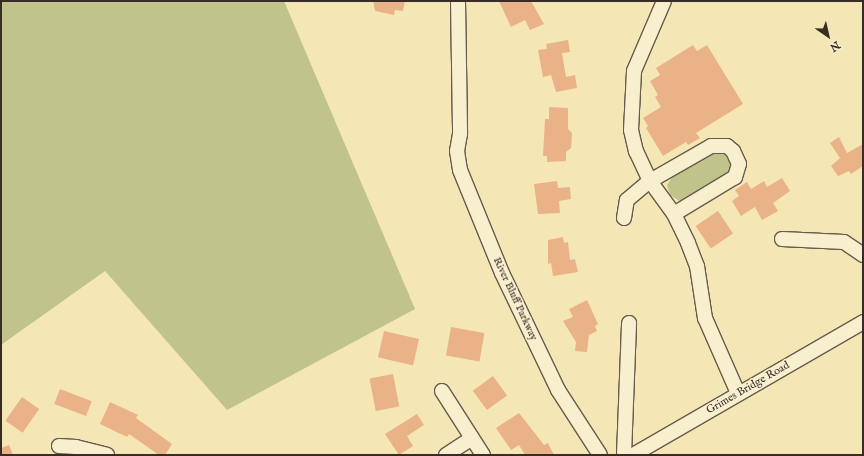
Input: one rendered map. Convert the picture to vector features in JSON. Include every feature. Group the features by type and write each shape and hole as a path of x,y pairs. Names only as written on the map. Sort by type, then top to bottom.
{"street":[{"name":"River Bluff Parkway","path":"458,1 460,134 457,151 460,170 502,273 558,390 600,455"},
{"path":"664,1 634,71 631,130 636,151 650,181 674,214 697,266 705,318 738,393"},
{"path":"624,218 627,200 650,181 711,146 727,146 733,150 739,164 734,177 674,214"},
{"path":"782,239 844,242 863,255"},
{"name":"Grimes Bridge Road","path":"633,455 863,322"},
{"path":"624,455 628,323"},
{"path":"442,391 483,455"},
{"path":"446,455 472,438"},
{"path":"59,446 76,447 107,455"}],"green space":[{"path":"1,1 284,1 415,309 227,410 105,271 1,345"},
{"path":"718,152 724,154 731,164 727,176 681,202 670,195 667,185 675,173"}],"building":[{"path":"373,1 405,1 403,11 395,10 394,15 375,11"},
{"path":"499,1 531,1 544,24 530,30 525,20 511,27"},
{"path":"568,40 570,52 562,53 566,77 575,75 577,88 556,92 551,75 543,77 538,50 547,49 546,44"},
{"path":"693,45 697,51 707,45 743,104 696,133 700,138 688,145 686,142 663,156 646,128 648,126 643,118 661,107 655,97 658,95 650,81 660,75 656,68"},
{"path":"549,107 568,108 568,129 572,133 571,148 566,152 566,161 547,162 547,156 543,156 545,119 549,119"},
{"path":"839,137 847,153 863,144 863,166 851,174 849,171 838,176 831,166 840,158 830,143"},
{"path":"782,178 790,191 773,203 778,211 762,220 755,207 741,216 732,201 739,196 735,190 747,182 751,189 764,181 767,187"},
{"path":"557,181 558,188 570,187 571,199 559,201 560,213 538,214 534,184"},
{"path":"718,211 733,233 711,248 696,226"},
{"path":"563,237 564,243 568,242 570,260 575,259 578,272 553,276 551,263 548,264 548,240"},
{"path":"587,300 598,324 595,326 597,331 589,335 587,352 575,351 576,342 563,321 573,317 569,309"},
{"path":"451,327 484,333 479,361 446,356"},
{"path":"384,331 419,339 413,365 378,357"},
{"path":"393,374 399,406 376,411 369,379"},
{"path":"493,376 507,395 487,410 473,391"},
{"path":"60,389 92,401 86,416 54,404"},
{"path":"22,397 39,409 23,433 5,421"},
{"path":"110,402 138,415 136,418 172,444 165,455 159,455 129,434 127,437 100,424"},
{"path":"519,413 544,445 548,443 554,455 525,455 519,445 511,450 496,428"},
{"path":"417,414 424,425 407,436 413,446 399,455 385,434"},
{"path":"9,445 13,455 1,455 1,448"}]}
